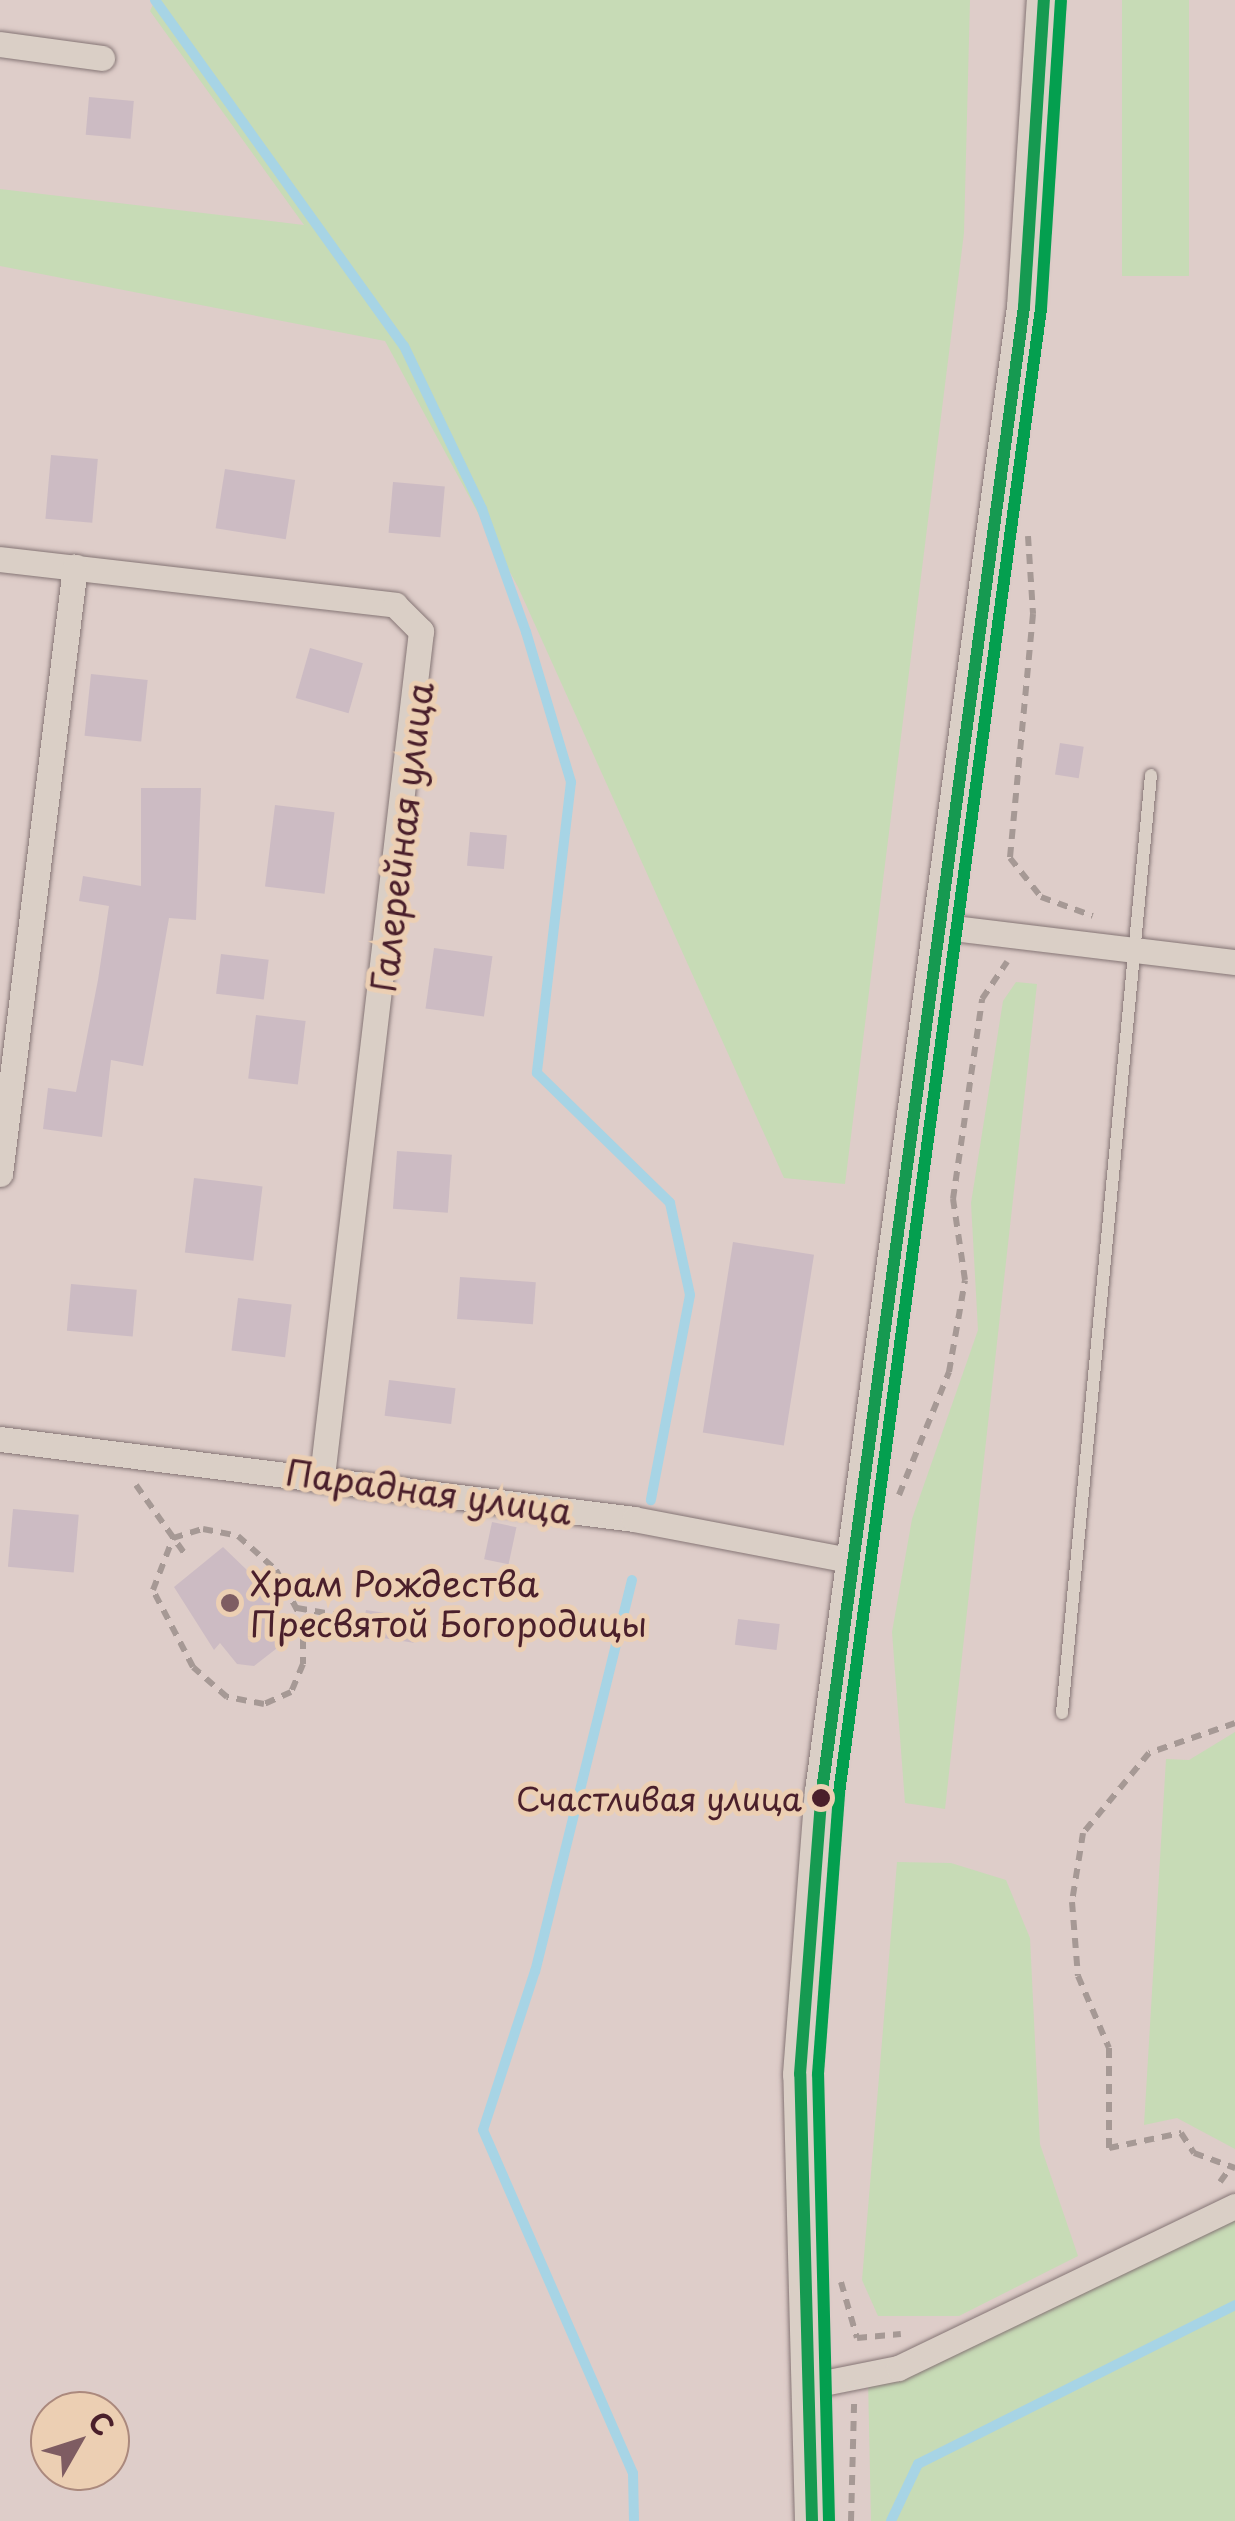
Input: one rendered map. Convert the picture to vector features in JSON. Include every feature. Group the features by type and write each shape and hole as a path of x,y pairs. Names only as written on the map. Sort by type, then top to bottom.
{"main road":[{"path":"812,2521 800,2074 822,1791 945,926 1024,307 1044,0"}],"street":[{"path":"0,44 102,58"},
{"name":"Галерейная улица","path":"0,559 395,605 421,630 322,1476"},
{"path":"0,1174 75,567"},
{"path":"945,926 1235,962"},
{"name":"Парадная улица","path":"0,1438 322,1476 634,1519 855,1561"},
{"path":"808,2386 854,2380 1224,2199"}],"lane":[{"path":"1062,1713 1151,775"}],"path":[{"path":"1028,526 1033,614 1010,858 1041,898 1093,914 1094,942"},
{"path":"895,1508 958,1326 965,1280 953,1200 982,999 994,970 1019,954"},
{"path":"113,1451 187,1557"},
{"path":"203,1529 238,1536 276,1570 296,1608 303,1664 291,1692 264,1704 227,1697 192,1667 153,1590 173,1538 203,1529"},
{"path":"296,1608 354,1618"},
{"path":"1224,2199 1232,2168 1194,2153 1181,2132 1110,2148 1109,2048 1078,1976 1072,1902 1083,1833 1149,1753 1235,1723"},
{"path":"838,2268 857,2338 919,2333"},
{"path":"851,2521 854,2380"}],"green space":[{"path":"155,0 970,0 964,233 845,1184 784,1178 518,587 385,341 0,266 0,189 304,225 150,11"},
{"path":"1122,0 1189,0 1189,276 1122,276"},
{"path":"1016,982 1037,984 945,1809 905,1803 892,1632 912,1519 978,1330 971,1203 1003,1001"},
{"path":"1235,1732 1235,2149 1177,2118 1144,2125 1166,1759 1189,1760"},
{"path":"897,1862 951,1863 1006,1880 1030,1938 1040,2144 1078,2256 959,2316 878,2316 862,2280"},
{"path":"1235,2206 1235,2521 871,2521 868,2378"}],"building":[{"path":"89,97 134,101 131,139 86,135"},
{"path":"51,455 98,459 92,523 45,519"},
{"path":"225,469 295,480 286,539 216,528"},
{"path":"393,482 445,487 440,537 389,533"},
{"path":"310,648 363,663 349,713 296,698"},
{"path":"91,674 148,680 141,742 85,736"},
{"path":"1060,743 1084,747 1079,778 1055,775"},
{"path":"141,788 201,788 196,920 169,918 143,1066 111,1060 102,1137 43,1129 48,1088 76,1092 98,980 109,906 79,901 83,876 141,886"},
{"path":"275,805 335,812 325,894 265,886"},
{"path":"470,832 507,835 504,869 467,866"},
{"path":"434,948 492,956 484,1017 426,1008"},
{"path":"221,954 269,960 264,1000 216,994"},
{"path":"256,1015 306,1021 298,1085 248,1079"},
{"path":"397,1151 452,1155 448,1213 393,1209"},
{"path":"194,1178 262,1186 253,1261 185,1252"},
{"path":"733,1242 814,1255 784,1445 703,1433"},
{"path":"460,1277 536,1282 533,1324 457,1319"},
{"path":"71,1284 137,1290 133,1337 67,1331"},
{"path":"238,1298 292,1305 285,1357 232,1351"},
{"path":"389,1380 456,1388 451,1424 385,1416"},
{"path":"13,1509 79,1515 74,1573 8,1567"},
{"path":"492,1522 516,1527 509,1564 484,1559"},
{"name":"Храм Рождества Пресвятой Богородицы","path":"223,1547 277,1599 267,1607 284,1627 281,1645 254,1666 237,1664 220,1643 214,1650 174,1587"},
{"path":"366,1610 417,1618 413,1643 362,1635"},
{"path":"738,1619 780,1624 777,1650 735,1645"}],"waterway":[{"path":"155,0 404,346 482,509 526,632 571,782 537,1073 670,1203 690,1295 651,1500"},
{"path":"632,1580 535,1971 483,2130 633,2473 634,2521"},
{"path":"891,2521 918,2464 1235,2305"}],"transit line":[{"path":"812,2521 800,2074 822,1791 1024,307 1044,0"},
{"path":"829,2521 818,2074 839,1793 1041,309 1061,1"}],"place":[{"name":"Храм Рождества Пресвятой Богородицы","path":"230,1603"},
{"name":"Счастливая улица","path":"821,1798"}]}
